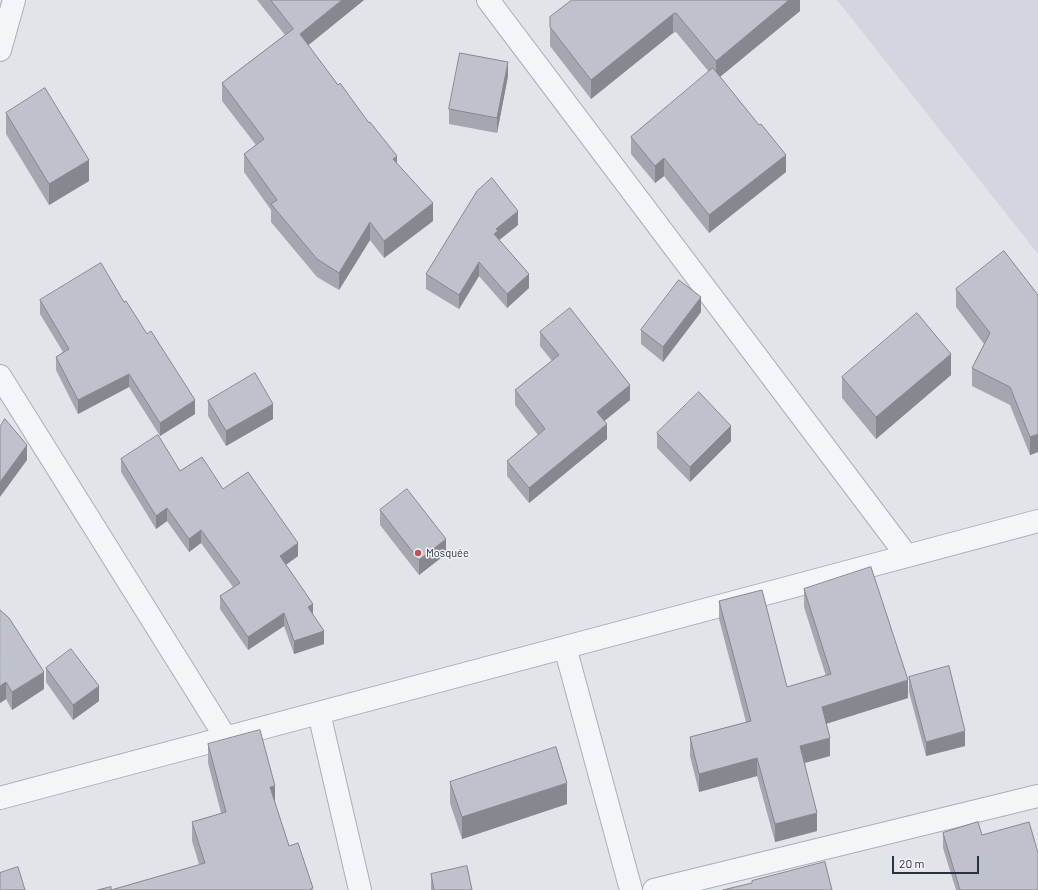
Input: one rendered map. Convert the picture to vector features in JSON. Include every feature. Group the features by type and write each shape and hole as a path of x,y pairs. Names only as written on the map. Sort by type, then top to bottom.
{"street":[{"path":"0,50 14,0"},
{"path":"488,0 907,556"},
{"path":"0,376 226,738"},
{"path":"0,798 1038,521"},
{"path":"565,647 631,890"},
{"path":"319,713 360,890"},
{"path":"654,890 1038,796"}],"shaded area":[{"path":"837,0 1038,0 1038,254"}],"building":[{"path":"271,0 342,0 300,34 338,85 340,83 369,123 370,122 397,156 393,159 433,203 384,241 370,222 339,273 317,259 271,204 277,200 244,154 264,139 222,83 293,29"},
{"path":"572,0 789,0 716,61 676,13 673,14 591,80 550,27 550,17"},
{"path":"460,53 508,62 497,118 449,109"},
{"path":"713,68 759,125 761,124 786,155 709,215 664,158 655,166 631,137"},
{"path":"45,88 89,160 49,184 6,113"},
{"path":"492,178 518,211 496,229 498,231 494,234 529,274 507,294 479,262 459,295 426,274 477,191"},
{"path":"1004,251 1038,295 1038,434 1030,437 1010,387 972,368 990,333 956,289"},
{"path":"101,263 124,302 126,301 147,334 151,331 195,400 160,423 129,374 78,400 56,357 69,349 40,300"},
{"path":"679,280 701,297 663,347 641,330"},
{"path":"570,308 630,385 597,412 607,424 529,488 507,461 545,429 515,390 559,355 540,332"},
{"path":"917,313 951,354 876,417 842,377"},
{"path":"255,373 273,404 226,431 208,401"},
{"path":"699,392 731,426 690,467 657,433"},
{"path":"5,419 27,445 0,482 0,427"},
{"path":"158,435 180,471 202,457 223,489 248,472 298,543 280,556 313,604 308,607 324,631 294,641 284,613 248,637 220,596 240,583 201,530 189,539 167,508 156,516 121,459"},
{"path":"407,489 446,539 419,560 380,510"},
{"path":"871,567 908,680 822,707 830,738 800,746 817,813 775,824 757,758 699,774 690,737 751,721 719,601 762,590 787,687 831,674 804,589"},
{"path":"0,610 9,618 44,672 12,692 6,682 0,686"},
{"path":"71,649 99,686 73,705 46,668"},
{"path":"949,666 965,731 926,742 909,677"},
{"path":"260,730 275,786 270,787 289,846 298,843 313,888 309,890 111,890 205,863 192,822 226,812 208,744"},
{"path":"556,747 567,783 462,817 450,782"},
{"path":"978,822 982,835 1029,822 1038,853 1038,890 960,890 943,833"},
{"path":"825,862 832,890 723,890 752,883 752,881"},
{"path":"467,866 472,890 434,890 431,874"},
{"path":"18,867 25,890 0,890 0,873"},
{"path":"111,887 111,890 98,890"}],"place":[{"name":"Mosquée","path":"418,553"}]}
